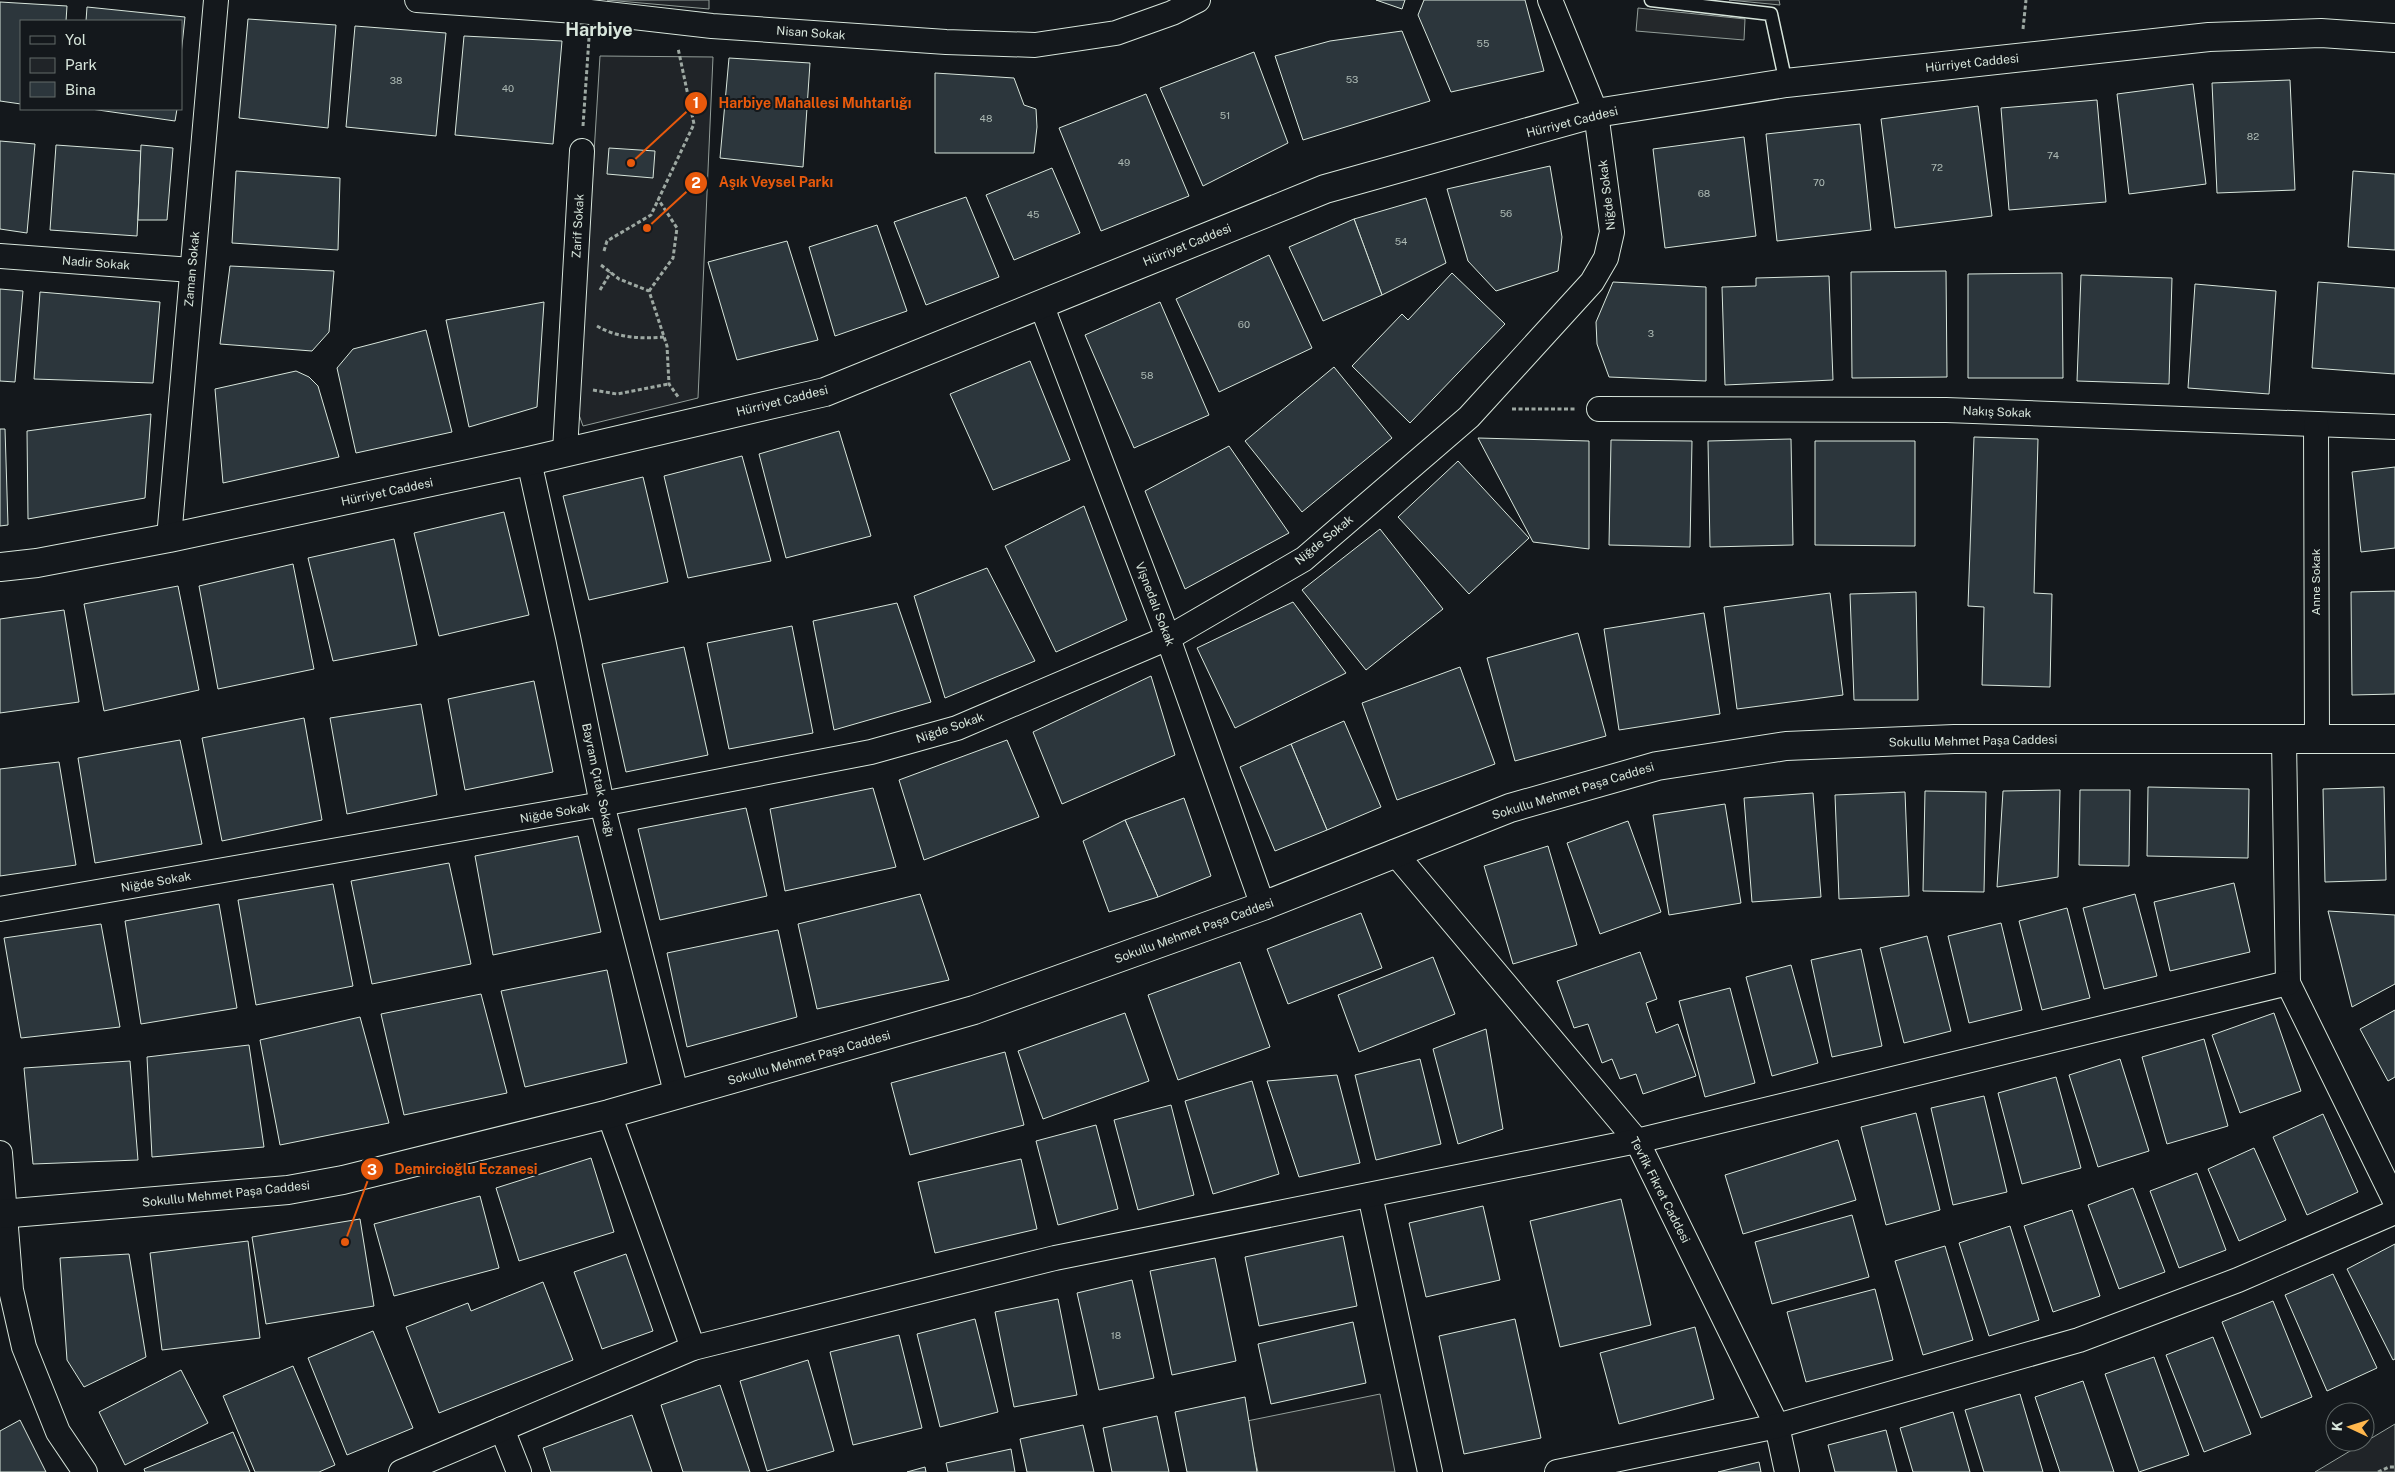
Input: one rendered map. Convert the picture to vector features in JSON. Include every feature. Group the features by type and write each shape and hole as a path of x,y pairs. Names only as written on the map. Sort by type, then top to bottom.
{"street":[{"name":"Zaman Sokak","path":"170,538 216,0"},
{"name":"Nisan Sokak","path":"417,0 591,6 672,21 936,42 1035,45 1116,33 1172,13 1198,0"},
{"name":"Niğde Sokak","path":"0,909 602,804 871,752 957,728 1168,638 1304,559 1477,408 1592,282 1606,258 1612,232 1596,113 1550,0"},
{"name":"Hürriyet Caddesi","path":"0,567 37,563 170,538 529,461 565,451 684,426 825,392 1324,189 1596,113 1786,83 2209,37 2321,33 2395,38"},
{"name":"Zarif Sokak","path":"565,451 582,152"},
{"name":"Nadir Sokak","path":"0,256 192,270"},
{"name":"Vişnedalı Sokak","path":"1041,304 1168,638 1263,906"},
{"name":"Nakış Sokak","path":"1599,409 1946,410 2395,427"},
{"name":"Anne Sokak","path":"2316,424 2317,739"},
{"name":"Bayram Çıtak Sokağı","path":"529,461 568,637 602,804 677,1096"},
{"name":"Sokullu Mehmet Paşa Caddesi","path":"2,1214 288,1190 342,1180 677,1096 974,1010 1263,906 1394,852 1510,808 1657,766 1786,746 1954,739 2395,739"},
{"path":"2284,740 2288,983 2395,1201"},
{"name":"Tevfik Fikret Caddesi","path":"1394,852 1637,1141 1777,1426 1788,1472"},
{"path":"401,1472 693,1348 1055,1258 1637,1141 2288,983"},
{"path":"609,1114 693,1348"},
{"path":"0,1153 2,1214 11,1290 24,1347 58,1432 85,1472"},
{"path":"1370,1196 1430,1472"},
{"path":"1557,1472 1777,1426 2078,1340 2238,1280 2395,1212"},
{"path":"502,1429 519,1472"}],"lane":[{"path":"1651,0 1771,14 1786,83"}],"path":[{"path":"582,152 591,6"},
{"path":"602,256 608,241 651,214 694,124 672,21"},
{"path":"649,291 673,258 677,228 658,199"},
{"path":"599,263 620,279 649,291 667,346 669,384 680,399 684,426"},
{"path":"596,298 611,272"},
{"path":"593,332 594,324 609,333 623,336 664,337"},
{"path":"587,389 617,394 669,384"},
{"path":"1477,408 1599,409"},
{"path":"2378,1472 2389,1467 2395,1467"}],"green space":[{"path":"607,0 709,0 709,9"},
{"path":"600,56 713,57 698,398 583,426 578,412"},
{"path":"2395,1424 2395,1472 2315,1472 2348,1452 2375,1452 2375,1436"}],"shaded area":[{"path":"1729,0 1779,0 1780,5"},
{"path":"1638,8 1745,19 1744,40 1636,31"},
{"path":"1380,1394 1395,1472 1258,1472 1247,1421"}],"building":[{"path":"1376,0 1405,0 1402,9"},
{"path":"1424,0 1525,0 1544,71 1451,92 1418,15"},
{"path":"0,2 67,6 66,20 20,20 20,104 0,101"},
{"path":"87,7 185,17 182,46 182,20 86,20"},
{"path":"248,19 336,25 328,128 239,118"},
{"path":"355,26 446,33 436,136 346,127"},
{"path":"1402,31 1430,101 1303,140 1275,56 1330,41"},
{"path":"464,36 562,41 553,144 455,135"},
{"path":"1254,52 1288,143 1203,186 1160,88"},
{"path":"729,58 810,63 803,167 720,158"},
{"path":"935,73 1014,78 1024,105 1036,109 1037,127 1034,153 935,153"},
{"path":"2290,80 2295,190 2217,193 2212,83"},
{"path":"2193,84 2206,184 2129,194 2117,94"},
{"path":"1146,94 1189,196 1101,231 1059,128"},
{"path":"2097,100 2106,202 2009,210 2001,108"},
{"path":"1978,106 1992,216 1895,228 1881,119"},
{"path":"98,110 177,110 175,121"},
{"path":"1860,124 1871,230 1777,241 1766,134"},
{"path":"1744,137 1756,236 1665,248 1653,149"},
{"path":"0,141 35,144 27,233 0,229"},
{"path":"56,145 141,151 137,236 50,230"},
{"path":"141,145 173,148 167,220 138,220"},
{"path":"609,148 655,151 653,178 607,174"},
{"path":"1550,166 1562,237 1558,271 1496,291 1468,261 1447,189"},
{"path":"1052,168 1080,233 1014,260 986,195"},
{"path":"236,171 340,178 338,250 232,243"},
{"path":"2353,171 2395,174 2395,250 2348,247"},
{"path":"966,197 999,277 926,305 894,222"},
{"path":"1426,198 1446,263 1382,295 1354,219"},
{"path":"1354,219 1382,295 1323,321 1289,247"},
{"path":"877,225 907,311 835,336 809,247"},
{"path":"787,241 818,340 737,360 708,262"},
{"path":"1269,255 1312,348 1219,392 1176,299"},
{"path":"230,266 334,271 329,332 312,351 220,344"},
{"path":"1946,271 1947,377 1852,378 1851,272"},
{"path":"1452,273 1505,324 1410,423 1352,366 1402,314 1408,320"},
{"path":"2062,273 2063,378 1968,378 1968,274"},
{"path":"2081,275 2172,278 2169,384 2077,381"},
{"path":"1829,276 1833,380 1725,385 1722,287 1756,286 1756,278"},
{"path":"1613,282 1706,287 1706,381 1609,377 1597,344 1596,322"},
{"path":"2318,282 2395,288 2395,374 2312,368"},
{"path":"2195,284 2276,291 2269,394 2188,388"},
{"path":"0,289 23,291 15,382 0,381"},
{"path":"40,292 160,302 153,383 34,379"},
{"path":"544,302 537,407 469,427 446,320"},
{"path":"1160,302 1209,415 1134,448 1085,335"},
{"path":"426,330 452,432 356,453 337,368 353,349"},
{"path":"1030,361 1070,460 993,490 950,394"},
{"path":"1334,367 1392,438 1302,512 1245,441"},
{"path":"296,371 309,377 318,386 339,457 223,483 215,389"},
{"path":"151,414 145,498 28,519 27,431"},
{"path":"0,429 5,429 8,525 0,526"},
{"path":"839,431 871,536 786,558 759,454"},
{"path":"1974,437 2038,439 2034,593 2052,594 2050,687 1982,685 1984,607 1968,606"},
{"path":"1478,438 1589,441 1589,549 1533,542"},
{"path":"1791,439 1793,545 1710,547 1708,441"},
{"path":"1611,440 1692,441 1690,547 1609,545"},
{"path":"1815,441 1915,441 1915,546 1815,545"},
{"path":"1229,446 1289,533 1185,589 1145,491"},
{"path":"742,456 771,561 688,578 664,476"},
{"path":"1458,461 1529,538 1469,594 1398,517"},
{"path":"2395,467 2395,548 2361,552 2352,472"},
{"path":"643,477 668,582 589,600 563,496"},
{"path":"1084,506 1127,620 1056,652 1005,546"},
{"path":"504,512 529,615 439,636 414,533"},
{"path":"1380,529 1443,609 1366,670 1302,590"},
{"path":"394,539 417,645 333,661 308,558"},
{"path":"293,564 314,669 218,689 199,586"},
{"path":"987,568 1035,661 945,698 914,596"},
{"path":"178,586 199,690 104,711 84,604"},
{"path":"2395,591 2395,694 2352,695 2351,592"},
{"path":"1916,592 1918,700 1854,700 1850,594"},
{"path":"1830,593 1843,695 1737,709 1724,607"},
{"path":"1293,602 1346,673 1235,728 1197,648"},
{"path":"897,603 931,702 834,730 813,621"},
{"path":"64,610 79,702 0,713 0,619"},
{"path":"1704,613 1720,714 1619,730 1604,629"},
{"path":"792,626 813,733 729,749 707,643"},
{"path":"1578,633 1606,736 1515,761 1487,658"},
{"path":"684,647 708,755 626,772 602,664"},
{"path":"1460,667 1495,764 1397,800 1362,703"},
{"path":"1151,676 1175,755 1062,804 1033,732"},
{"path":"534,681 553,772 465,790 448,699"},
{"path":"421,704 437,795 347,814 330,718"},
{"path":"304,718 322,820 222,841 202,738"},
{"path":"1344,721 1381,807 1327,830 1291,744"},
{"path":"180,740 202,844 95,863 78,758"},
{"path":"1007,740 1039,817 924,860 899,780"},
{"path":"1291,744 1327,830 1275,851 1240,767"},
{"path":"59,762 76,865 0,876 0,769"},
{"path":"2148,787 2249,789 2248,858 2147,856"},
{"path":"2384,787 2386,880 2325,882 2323,789"},
{"path":"873,788 896,867 785,891 770,809"},
{"path":"2060,790 2058,877 1997,887 2003,791"},
{"path":"2080,790 2130,790 2129,866 2079,865"},
{"path":"1925,791 1986,792 1984,892 1923,891"},
{"path":"1905,792 1909,896 1839,899 1835,795"},
{"path":"1813,793 1821,897 1752,902 1744,798"},
{"path":"1184,798 1211,876 1158,897 1125,820"},
{"path":"1725,804 1741,903 1669,915 1653,815"},
{"path":"746,808 767,896 660,920 638,829"},
{"path":"1125,820 1158,897 1109,912 1083,841"},
{"path":"1628,821 1661,912 1600,934 1567,843"},
{"path":"578,836 601,932 493,955 475,856"},
{"path":"1548,846 1577,945 1513,964 1484,866"},
{"path":"449,863 471,964 372,984 351,881"},
{"path":"2234,883 2250,952 2170,971 2154,902"},
{"path":"333,884 353,986 256,1005 238,900"},
{"path":"920,894 949,980 817,1009 798,924"},
{"path":"2135,894 2157,976 2104,989 2083,908"},
{"path":"219,904 237,1008 141,1024 125,921"},
{"path":"2067,908 2090,998 2042,1010 2019,921"},
{"path":"2328,911 2395,915 2395,984 2352,1007"},
{"path":"1361,913 1382,968 1288,1004 1267,949"},
{"path":"2001,923 2022,1010 1969,1023 1948,936"},
{"path":"101,924 120,1027 21,1038 4,938"},
{"path":"778,930 797,1017 687,1047 667,953"},
{"path":"1927,936 1951,1031 1904,1043 1880,948"},
{"path":"1861,949 1882,1046 1832,1057 1811,960"},
{"path":"1640,952 1657,999 1646,1003 1656,1033 1678,1024 1696,1076 1643,1094 1636,1074 1620,1079 1612,1059 1602,1063 1588,1024 1574,1028 1557,981"},
{"path":"1433,957 1455,1014 1359,1052 1338,995"},
{"path":"1240,962 1270,1047 1178,1080 1148,995"},
{"path":"1791,965 1818,1063 1772,1076 1746,977"},
{"path":"607,970 627,1063 525,1087 501,991"},
{"path":"1730,988 1755,1083 1705,1097 1679,1001"},
{"path":"481,994 507,1093 404,1115 381,1014"},
{"path":"2395,1010 2395,1077 2388,1081 2360,1029"},
{"path":"1125,1013 1149,1081 1043,1119 1018,1051"},
{"path":"2274,1013 2301,1091 2240,1113 2212,1035"},
{"path":"360,1017 389,1123 280,1145 260,1040"},
{"path":"1486,1029 1503,1129 1458,1144 1433,1049"},
{"path":"2204,1039 2228,1126 2167,1144 2142,1057"},
{"path":"249,1045 264,1147 152,1157 147,1057"},
{"path":"1005,1052 1024,1125 910,1155 891,1083"},
{"path":"1420,1059 1441,1144 1376,1160 1355,1075"},
{"path":"2120,1059 2149,1151 2098,1167 2069,1075"},
{"path":"130,1061 138,1160 33,1164 24,1068"},
{"path":"1337,1075 1360,1163 1299,1177 1267,1081"},
{"path":"2056,1077 2081,1168 2022,1184 1998,1093"},
{"path":"1252,1081 1279,1174 1213,1194 1185,1101"},
{"path":"1984,1096 2007,1192 1953,1205 1931,1108"},
{"path":"1171,1105 1194,1195 1138,1210 1114,1120"},
{"path":"1916,1113 1940,1210 1886,1225 1861,1127"},
{"path":"2323,1114 2358,1192 2307,1215 2273,1137"},
{"path":"1096,1125 1118,1209 1058,1225 1036,1141"},
{"path":"1838,1140 1856,1200 1743,1234 1725,1175"},
{"path":"2254,1148 2286,1220 2239,1241 2208,1169"},
{"path":"591,1158 614,1232 519,1261 496,1188"},
{"path":"1021,1159 1037,1229 935,1253 918,1182"},
{"path":"2197,1173 2226,1250 2179,1268 2150,1191"},
{"path":"2133,1188 2165,1272 2119,1289 2088,1205"},
{"path":"480,1196 499,1268 394,1296 374,1224"},
{"path":"1621,1199 1651,1325 1560,1347 1530,1221"},
{"path":"1483,1206 1500,1280 1426,1297 1409,1223"},
{"path":"2072,1210 2100,1296 2053,1312 2024,1226"},
{"path":"1852,1215 1869,1277 1772,1304 1755,1242"},
{"path":"360,1219 374,1306 266,1324 252,1237"},
{"path":"2010,1226 2039,1320 1989,1336 1959,1243"},
{"path":"1343,1236 1357,1306 1259,1326 1245,1257"},
{"path":"248,1241 260,1338 162,1350 150,1253"},
{"path":"2395,1244 2395,1359 2393,1360 2347,1269"},
{"path":"1945,1246 1973,1340 1923,1355 1895,1261"},
{"path":"129,1254 146,1357 84,1387 67,1360 60,1258"},
{"path":"626,1254 653,1331 602,1349 574,1272"},
{"path":"1215,1258 1236,1361 1172,1375 1150,1271"},
{"path":"2333,1274 2377,1368 2327,1391 2285,1295"},
{"path":"1132,1280 1154,1378 1099,1390 1077,1293"},
{"path":"543,1282 573,1360 439,1413 406,1327 468,1303 471,1311"},
{"path":"1875,1289 1893,1360 1806,1382 1787,1312"},
{"path":"1058,1299 1077,1395 1014,1407 995,1312"},
{"path":"2273,1301 2312,1397 2261,1418 2222,1322"},
{"path":"975,1319 998,1412 940,1427 917,1334"},
{"path":"1515,1319 1541,1438 1464,1454 1439,1336"},
{"path":"1353,1322 1366,1383 1271,1404 1258,1344"},
{"path":"1695,1327 1714,1399 1619,1424 1600,1353"},
{"path":"373,1331 413,1428 347,1455 308,1358"},
{"path":"899,1335 922,1428 853,1445 830,1352"},
{"path":"2213,1337 2251,1434 2204,1452 2166,1355"},
{"path":"2154,1357 2189,1455 2139,1472 2105,1374"},
{"path":"808,1360 834,1451 767,1471 740,1381"},
{"path":"293,1366 335,1465 319,1472 255,1472 223,1396"},
{"path":"181,1370 208,1423 125,1465 99,1412"},
{"path":"2083,1381 2114,1472 2060,1472 2035,1397"},
{"path":"720,1385 750,1472 683,1472 661,1405"},
{"path":"2020,1394 2043,1472 1984,1472 1965,1410"},
{"path":"1245,1397 1257,1472 1187,1472 1175,1412"},
{"path":"1953,1412 1970,1472 1913,1472 1900,1428"},
{"path":"632,1415 652,1472 551,1472 543,1448"},
{"path":"1157,1416 1169,1472 1112,1472 1103,1428"},
{"path":"20,1420 46,1472 0,1472 0,1431"},
{"path":"1083,1425 1094,1472 1027,1472 1020,1439"},
{"path":"1886,1430 1897,1472 1835,1472 1828,1445"},
{"path":"233,1432 250,1472 145,1472 144,1469"},
{"path":"1011,1449 1015,1472 948,1472 946,1463"},
{"path":"1759,1462 1761,1472 1718,1472"},
{"path":"925,1467 926,1472 907,1472"}],"place":[{"name":"Harbiye Mahallesi Muhtarlığı","path":"631,163"},
{"name":"Aşık Veysel Parkı","path":"647,228"},
{"name":"Demircioğlu Eczanesi","path":"345,1242"}],"district":[{"name":"Harbiye","path":"599,30"}]}
